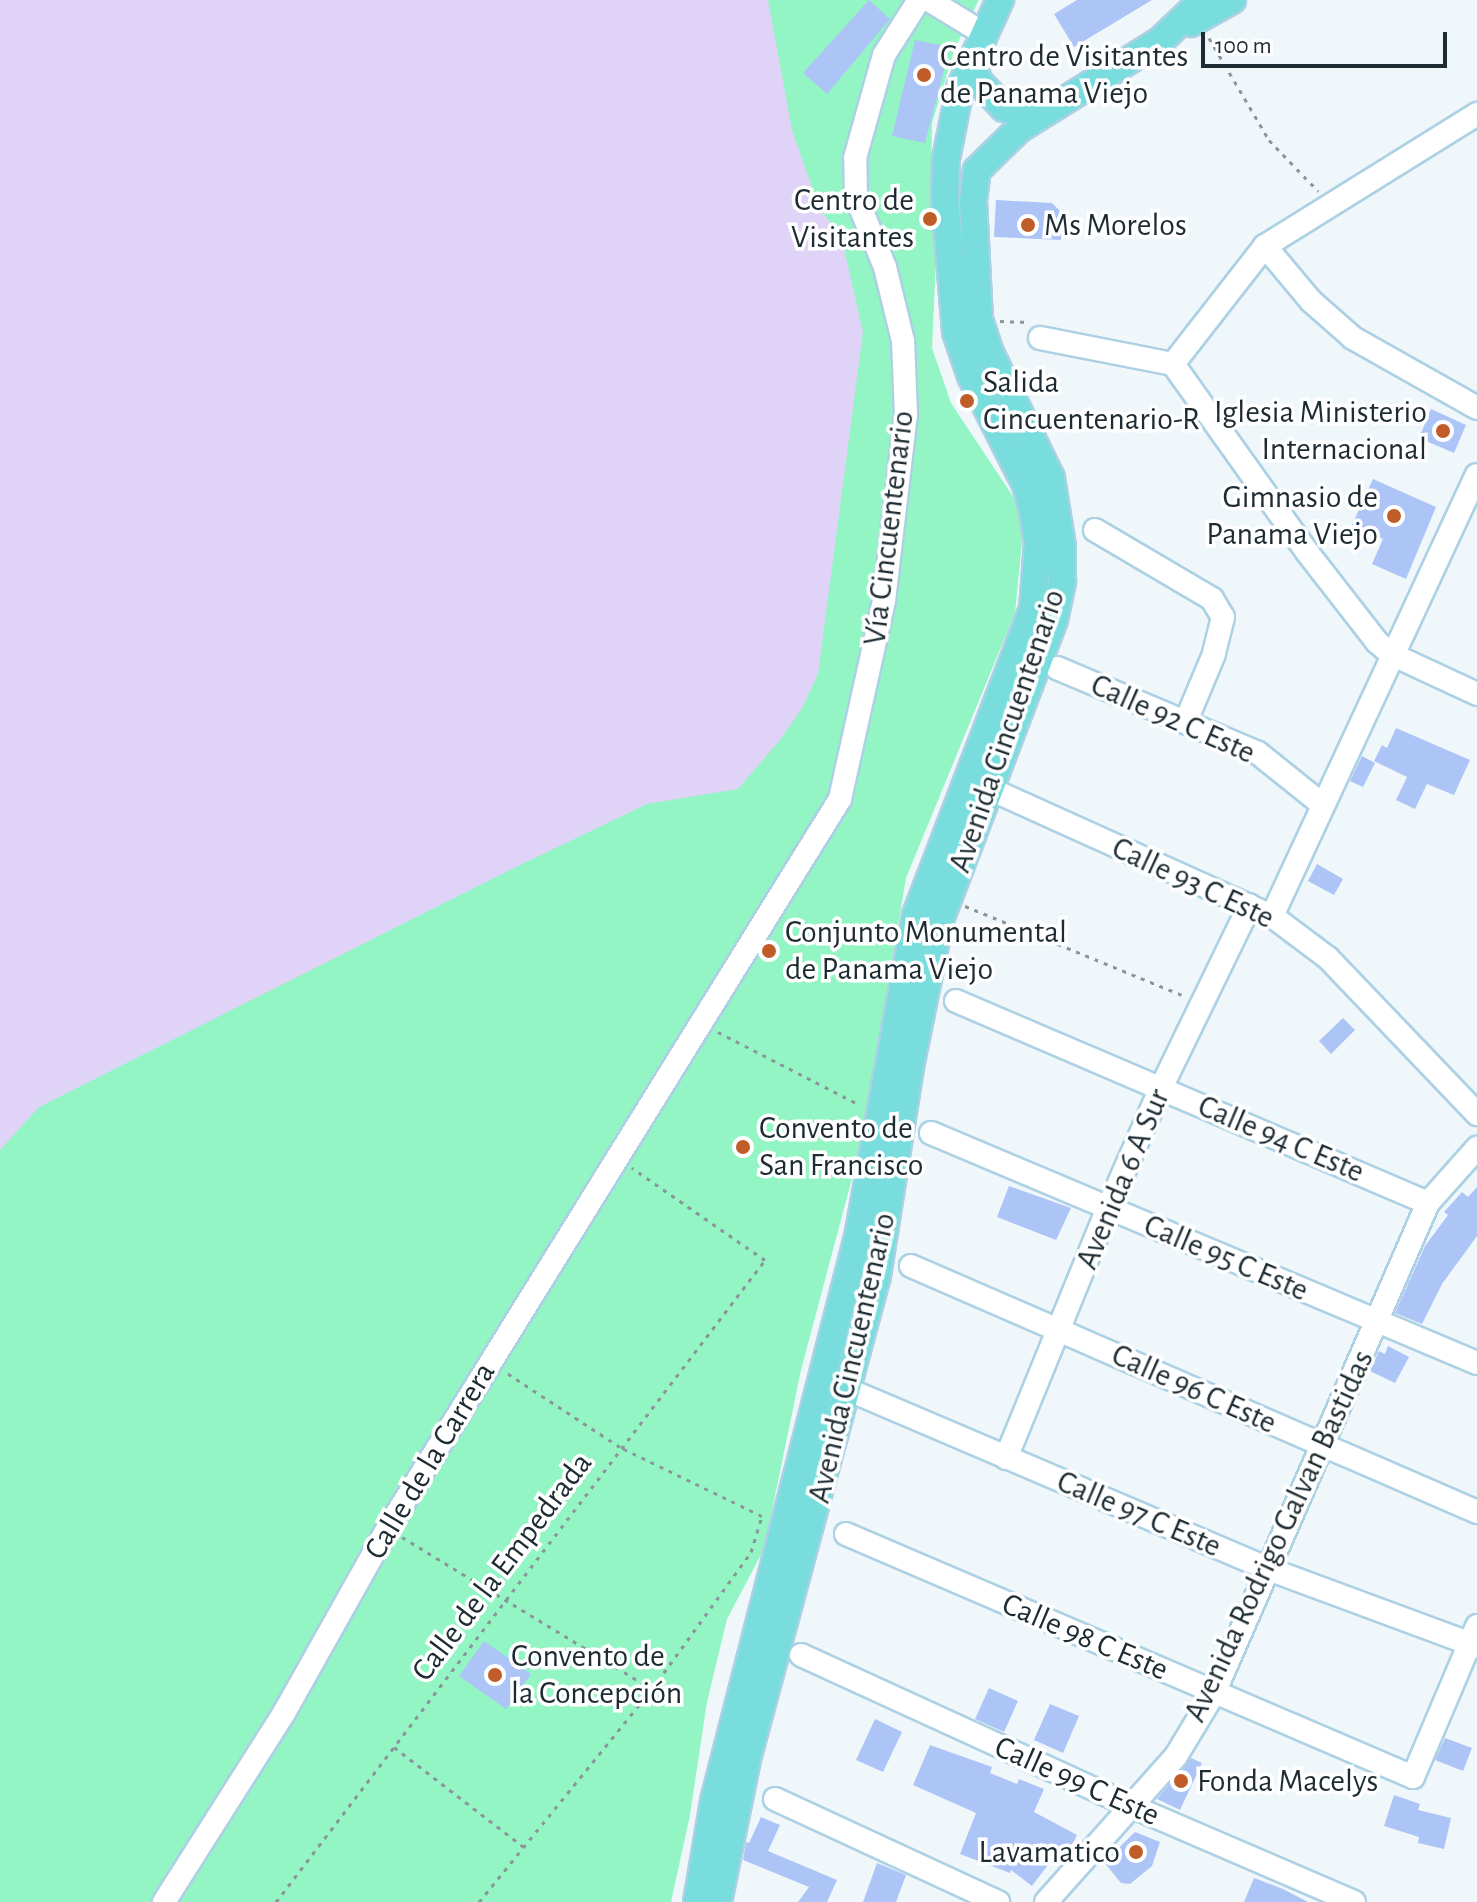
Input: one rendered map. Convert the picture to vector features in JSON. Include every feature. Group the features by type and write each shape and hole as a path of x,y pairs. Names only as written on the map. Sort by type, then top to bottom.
{"main road":[{"name":"Avenida Cincuentenario","path":"697,1902 714,1801 858,1237 916,915 1033,609 1038,543 1026,485 971,376 956,332 951,291 946,159 960,88 1000,0"},
{"name":"Avenida Cincuentenario","path":"718,1902 747,1759 849,1390 877,1276 911,1062 940,920 1054,620 1062,581 1062,546 1051,478 990,353 979,320 973,201 977,170 1019,129 1052,106 1160,41 1201,10 1232,0"},
{"path":"971,62 979,82 1004,108 1022,112 1052,106"}],"street":[{"path":"920,3 983,33"},
{"name":"Vía Cincuentenario","path":"701,1023 840,799 871,664 884,601 906,415 903,341 885,267 856,197 855,158 884,55 920,3"},
{"path":"1173,364 1265,246 1477,114"},
{"path":"1265,246 1311,301 1353,338 1477,408"},
{"path":"1040,338 1173,364 1307,552 1377,642 1391,654 1477,694"},
{"path":"1272,916 1391,654 1477,475"},
{"path":"1095,530 1212,599 1223,617 1214,654 1186,721"},
{"name":"Calle 92 C Este","path":"1057,668 1258,753 1323,805"},
{"name":"Calle 93 C Este","path":"988,788 1272,916 1328,958 1477,1114"},
{"name":"Avenida 6 A Sur","path":"1006,1458 1108,1208 1161,1088 1250,905"},
{"name":"Calle 94 C Este","path":"956,1001 1428,1203"},
{"name":"Calle de la Carrera","path":"164,1902 284,1713 388,1528 701,1023"},
{"name":"Calle 95 C Este","path":"931,1133 1477,1363"},
{"name":"Avenida Rodrigo Galvan Bastidas","path":"1046,1902 1176,1756 1214,1693 1271,1570 1428,1203 1477,1148"},
{"name":"Calle 96 C Este","path":"911,1266 1477,1512"},
{"name":"Calle 97 C Este","path":"849,1390 1271,1570 1474,1638"},
{"name":"Calle 98 C Este","path":"846,1534 1413,1777 1474,1638"},
{"name":"Calle 99 C Este","path":"801,1655 1131,1806 1354,1902"},
{"path":"775,1799 998,1902"}],"path":[{"path":"1201,10 1269,140 1331,205"},
{"path":"979,320 1029,322 1040,338"},
{"path":"984,913 1202,1004"},
{"path":"701,1023 856,1103"},
{"name":"Calle de la Empedrada","path":"276,1902 765,1260 618,1159"},
{"path":"479,1902 652,1689 751,1552 761,1528 762,1516 620,1447 491,1362"},
{"path":"388,1528 652,1689"},
{"path":"394,1747 524,1847"}],"green space":[{"path":"0,0 979,0 955,48 932,123 931,179 936,260 932,348 951,403 1016,501 1023,532 1015,613 906,878 862,1141 801,1370 764,1549 727,1619 707,1702 690,1815 671,1902 0,1902"}],"shaded area":[{"path":"0,0 768,0 792,130 820,210 841,235 863,332 818,674 801,710 738,789 647,804 514,868 39,1107 0,1150"}],"building":[{"path":"869,0 890,19 827,94 803,73"},
{"path":"1077,0 1152,0 1074,47 1054,14"},
{"name":"Centro de Visitantes de Panama Viejo","path":"915,40 950,47 925,143 892,136"},
{"name":"Ms Morelos","path":"996,200 1052,203 1063,214 1061,240 994,237"},
{"name":"Iglesia Ministerio Internacional","path":"1431,409 1466,425 1454,453 1419,438"},
{"name":"Gimnasio de Panama Viejo","path":"1373,479 1436,507 1406,579 1372,564 1383,539 1352,525"},
{"path":"1396,728 1470,760 1454,795 1427,784 1415,809 1396,800 1407,777 1374,761 1382,745 1387,748"},
{"path":"1362,756 1375,763 1363,787 1350,781"},
{"path":"1317,864 1343,879 1334,895 1308,881"},
{"path":"1343,1018 1355,1030 1331,1054 1319,1041"},
{"path":"1009,1186 1071,1208 1056,1240 997,1217"},
{"path":"1477,1187 1477,1236 1442,1284 1422,1324 1395,1313 1425,1246 1448,1215 1444,1212 1462,1192 1468,1197"},
{"path":"1388,1346 1409,1357 1395,1383 1370,1371 1379,1351 1385,1354"},
{"name":"Convento de la Concepción","path":"484,1641 531,1674 506,1709 459,1676"},
{"path":"989,1688 1018,1701 1004,1732 975,1719"},
{"path":"1050,1704 1079,1716 1063,1753 1034,1740"},
{"path":"875,1719 902,1732 883,1772 856,1760"},
{"path":"1445,1738 1472,1748 1463,1771 1435,1760"},
{"path":"930,1745 992,1767 990,1773 1017,1784 1019,1779 1044,1789 1034,1812 1077,1835 1068,1853 1060,1849 1032,1886 1011,1870 1010,1873 960,1854 976,1813 913,1785"},
{"name":"Fonda Macelys","path":"1191,1758 1202,1763 1180,1810 1157,1799"},
{"path":"1394,1795 1420,1804 1418,1810 1451,1818 1444,1849 1418,1843 1419,1837 1384,1826"},
{"path":"761,1817 780,1825 768,1851 837,1880 827,1902 798,1902 809,1887 743,1860 746,1842 749,1843"},
{"name":"Lavamatico","path":"1135,1832 1160,1842 1152,1866 1130,1884 1121,1883 1104,1862"},
{"path":"877,1863 906,1875 896,1902 863,1902"},
{"path":"1254,1878 1283,1889 1308,1902 1244,1902"}],"place":[{"name":"Centro de Visitantes de Panama Viejo","path":"924,75"},
{"name":"Centro de Visitantes","path":"930,219"},
{"name":"Ms Morelos","path":"1028,225"},
{"name":"Salida Cincuentenario-R","path":"967,401"},
{"name":"Iglesia Ministerio Internacional","path":"1443,431"},
{"name":"Gimnasio de Panama Viejo","path":"1394,516"},
{"name":"Conjunto Monumental de Panama Viejo","path":"769,951"},
{"name":"Convento de San Francisco","path":"743,1147"},
{"name":"Convento de la Concepción","path":"495,1675"},
{"name":"Fonda Macelys","path":"1181,1781"},
{"name":"Lavamatico","path":"1136,1852"}]}
